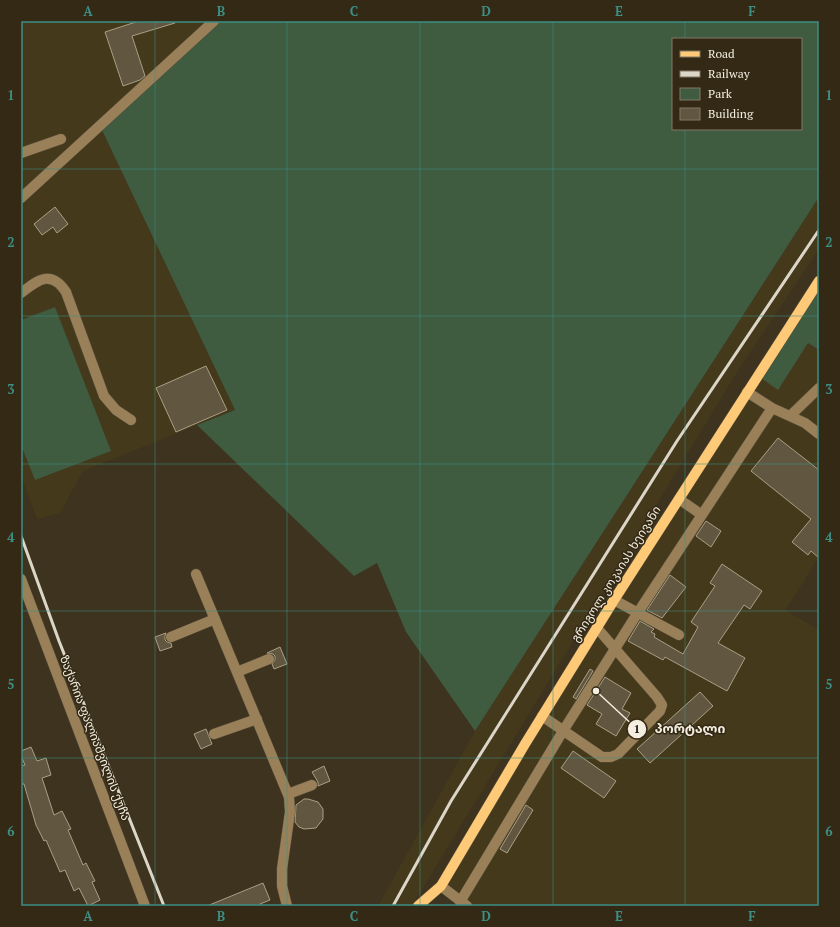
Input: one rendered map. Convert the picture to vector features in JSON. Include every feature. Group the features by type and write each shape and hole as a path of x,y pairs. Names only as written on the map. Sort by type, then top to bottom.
{"main road":[{"name":"გრიგოლ კოკაიას ხეივანი","path":"418,906 441,886 542,716 614,600 819,281"}],"street":[{"path":"21,198 214,21"},
{"path":"21,153 61,139"},
{"path":"21,293 38,280 49,279 60,283 66,292 104,396 116,410 131,420"},
{"path":"790,416 819,388"},
{"path":"747,392 772,408 805,423 819,434"},
{"path":"441,886 464,904 563,731 637,614 772,408"},
{"path":"679,499 702,514"},
{"path":"196,574 288,794 290,812 282,869 282,886 287,906"},
{"name":"ზაქარია ფალიაშვილის ქუჩა","path":"21,579 145,906"},
{"path":"614,600 637,614 679,635"},
{"path":"171,637 215,619"},
{"path":"542,716 602,757 611,757 618,754 660,711 662,705 656,697 616,648 597,628"},
{"path":"237,672 269,659"},
{"path":"214,734 257,718"},
{"path":"288,794 312,785"}],"shaded area":[{"path":"21,21 214,21 100,126 235,410 83,471 60,513 37,519 21,476"},
{"path":"819,197 819,249 739,369 412,906 378,906 475,731"},
{"path":"808,343 819,350 819,556 785,610 819,630 819,906 467,906 441,886 758,376 778,389"}],"green space":[{"path":"214,21 819,21 819,197 475,731 406,632 377,563 354,576 197,425 235,410 100,126"},
{"path":"819,281 819,350 808,343 778,390 758,376"},
{"path":"55,307 111,451 35,480 21,445 21,320"}],"building":[{"path":"139,21 174,21 175,23 132,36 145,76 140,80 123,86 105,32"},
{"path":"55,207 68,224 57,233 53,227 42,235 34,224"},
{"path":"206,366 227,410 176,432 156,388"},
{"path":"778,438 819,470 819,558 811,551 808,555 792,542 811,519 751,471"},
{"path":"706,521 721,531 711,547 696,536"},
{"path":"722,564 762,591 750,609 744,605 718,643 745,658 727,691 665,657 663,660 628,641 640,621 654,629 651,632 655,634 654,637 683,654 698,627 691,622 715,586 710,583"},
{"path":"670,575 686,587 662,618 647,610"},
{"path":"166,633 165,640 171,643 172,647 160,651 155,637"},
{"path":"280,647 287,664 274,669 272,664 275,660 275,656 267,653"},
{"path":"590,669 593,671 576,699 573,697"},
{"path":"605,677 631,693 622,709 630,713 616,736 596,724 602,714 587,705"},
{"path":"700,692 713,706 650,763 637,749"},
{"path":"206,729 212,744 201,749 194,734"},
{"path":"31,747 37,761 46,758 51,775 42,778 54,815 62,811 71,829 68,830 83,865 86,863 95,881 92,882 100,900 88,906 79,888 74,891 65,870 60,872 46,840 44,841 36,825 24,784 21,784 21,766 25,765 21,756 21,751"},
{"path":"573,751 616,781 604,798 561,768"},
{"path":"324,766 330,781 318,786 318,782 312,772"},
{"path":"304,799 318,802 323,809 323,819 316,828 304,829 299,827 295,822 296,805"},
{"path":"526,805 533,810 507,853 500,849"},
{"path":"263,883 270,900 260,904 261,906 207,906"}],"railway":[{"path":"393,906 451,801 677,441 819,230"},
{"path":"21,536 59,641 164,906"}],"place":[{"name":"პორტალი","path":"596,691"}]}
